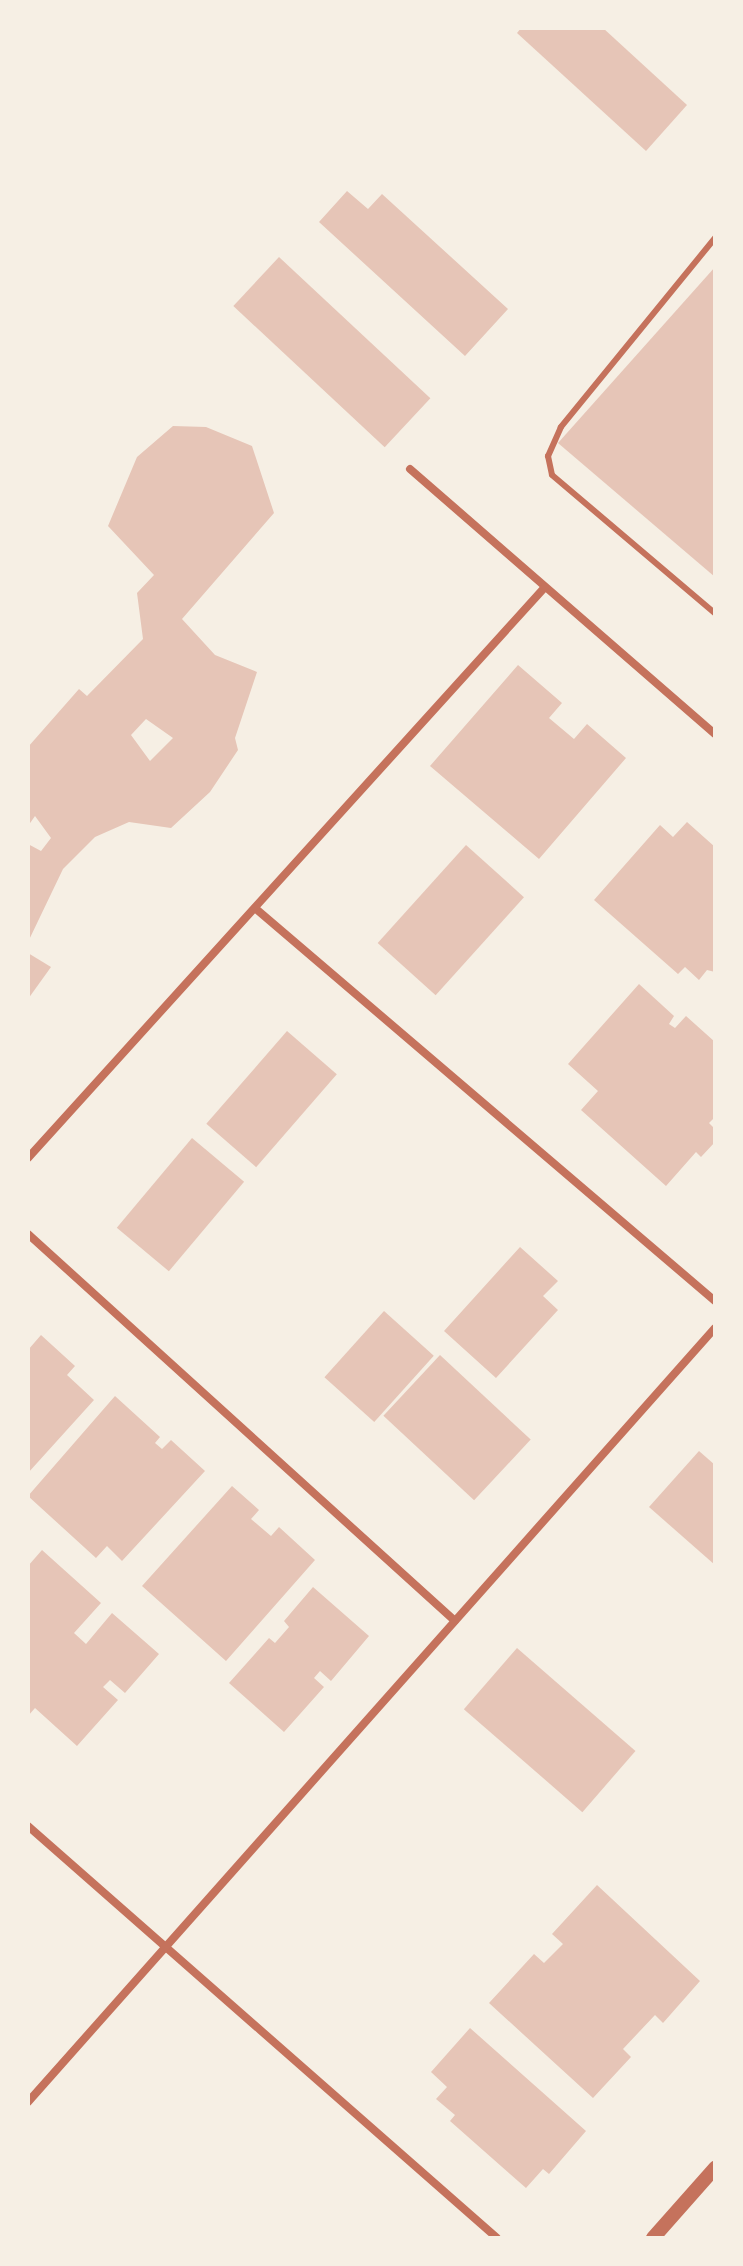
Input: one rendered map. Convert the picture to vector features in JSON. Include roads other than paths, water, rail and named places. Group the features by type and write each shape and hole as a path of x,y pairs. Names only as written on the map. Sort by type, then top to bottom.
{"street":[{"path":"410,469 715,734"},
{"path":"28,1158 545,587"},
{"path":"255,908 715,1301"},
{"path":"28,1234 455,1621"},
{"path":"28,2102 715,1328"},
{"path":"28,1826 497,2238"},
{"path":"653,2238 715,2168"}],"lane":[{"path":"715,238 561,427 548,456 552,475 715,613"}]}
